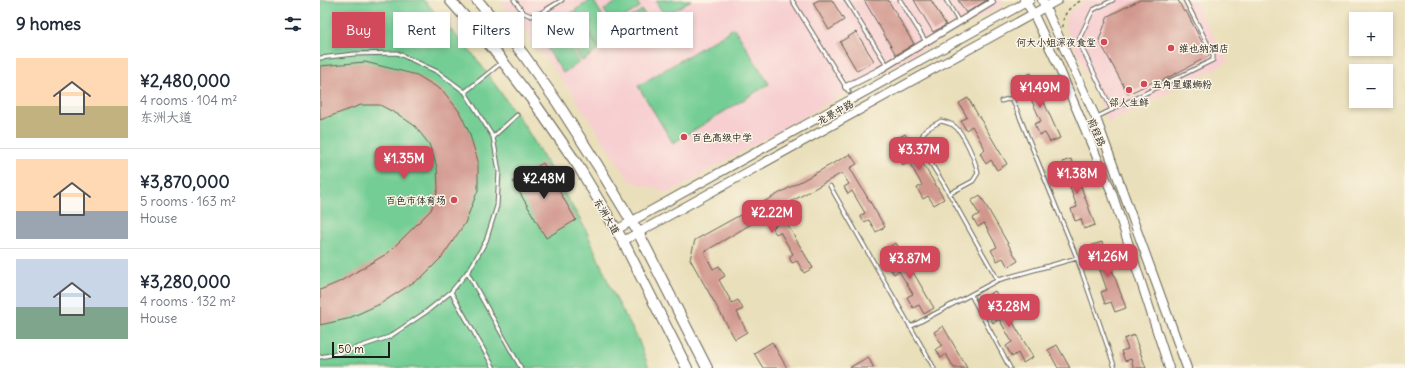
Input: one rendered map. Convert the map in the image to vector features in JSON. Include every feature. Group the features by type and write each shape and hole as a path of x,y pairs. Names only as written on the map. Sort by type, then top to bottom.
{"main road":[{"name":"东洲大道","path":"450,0 503,62 536,105 577,164 623,242 687,368"},
{"name":"东洲大道","path":"477,0 524,54 558,102 638,232 707,368"}],"street":[{"path":"847,89 992,2 991,0"},
{"name":"龙景中路","path":"623,242 638,232 1033,13 1043,4 1058,0"},
{"name":"龙景中路","path":"616,230 1026,1"},
{"name":"前程路","path":"1026,1 1057,62 1112,194 1169,368"},
{"name":"前程路","path":"1043,4 1096,118 1187,368"}],"lane":[{"path":"514,0 524,13 531,16 541,13 562,0"},
{"path":"792,0 847,89"},
{"path":"846,0 887,65"},
{"path":"900,0 926,42"},
{"path":"946,0 959,22"},
{"path":"1112,110 1080,44 1080,39 1093,10 1113,0"},
{"path":"1096,118 1213,60 1213,54 1185,0"},
{"path":"320,58 354,54 397,53 438,72 465,92 493,137 499,171 497,206 486,241 467,272 451,292 426,312 389,337 341,353 320,357"},
{"path":"465,92 503,62"},
{"path":"1001,101 1012,98 1077,258 1115,368"},
{"path":"493,137 517,115"},
{"path":"949,194 972,181 978,172 974,156 959,131 954,126 941,121 927,128 923,132 923,148 949,194 998,280"},
{"path":"830,186 934,368"},
{"path":"910,327 998,280 1077,258"},
{"path":"467,272 521,368"},
{"path":"451,292 494,368"},
{"path":"971,295 1010,368"}],"shaded area":[{"name":"百色高级中学","path":"501,0 1002,0 1004,4 669,193 630,181 572,93 538,48 589,48 589,12 532,12 532,41 524,30 524,12 510,12"},
{"path":"1087,0 1194,0 1228,62 1109,123 1065,27 1065,22 1069,12"}],"green space":[{"path":"320,0 424,0 435,12 393,12 393,48 450,48 450,29 458,38 458,48 467,48 476,58 526,128 585,228 613,293 638,339 649,368 320,368"},
{"path":"593,0 600,12 597,12 597,44 589,32 589,12 576,12 575,10"},
{"path":"620,0 636,0 640,7 632,12 605,12 604,10"},
{"path":"659,0 691,0 672,12 662,12 656,2"},
{"path":"734,28 769,84 673,143 638,86"},
{"path":"589,34 599,50 582,61 574,48 589,48"},
{"path":"547,48 571,48 580,62 563,73"}],"building":[{"path":"819,0 832,0 844,20 829,30 813,3"},
{"path":"864,0 888,0 914,44 896,55"},
{"path":"914,0 931,0 946,25 933,32"},
{"path":"958,0 987,0 966,13"},
{"path":"1140,0 1178,0 1184,12 1186,11 1209,56 1156,84 1155,81 1128,94 1099,40 1108,16"},
{"path":"856,32 874,61 857,71 840,42"},
{"name":"百色市体育场","path":"365,62 417,75 443,91 459,111 469,132 478,161 478,190 465,223 442,257 422,277 380,304 347,319 320,325 320,290 339,282 388,253 431,210 438,189 437,167 429,144 415,126 399,115 380,105 361,105 320,120 320,66"},
{"path":"1031,73 1060,138 1050,142 1045,133 1040,135 1034,124 1041,121 1030,97 1024,99 1020,90 1026,87 1022,77"},
{"path":"968,98 1007,164 997,170 991,160 986,164 980,153 985,149 972,126 966,130 961,121 967,117 959,103"},
{"path":"905,134 944,199 934,205 928,196 923,199 917,188 922,185 909,162 903,165 898,156 904,152 896,139"},
{"path":"850,154 857,164 850,168 885,227 876,232 869,220 864,222 860,216 865,213 852,191 848,194 844,187 849,184 842,173 778,209 813,268 804,273 797,261 792,263 789,257 793,254 780,232 776,234 772,228 777,225 770,213 704,252 713,269 719,266 725,276 719,280 732,303 738,300 743,309 737,312 747,332 735,339 690,259 695,240"},
{"path":"1071,159 1095,225 1084,229 1081,219 1075,221 1071,209 1077,207 1068,182 1062,184 1058,174 1065,172 1062,162"},
{"path":"543,163 576,220 546,238 513,181"},
{"path":"980,195 1018,261 1008,267 1003,258 997,261 991,250 997,247 984,223 978,227 973,218 979,214 971,201"},
{"path":"1102,242 1126,308 1115,312 1111,302 1105,304 1101,292 1107,290 1098,265 1092,267 1089,257 1096,255 1092,245"},
{"path":"896,243 934,308 924,314 919,305 913,308 907,297 913,294 899,271 894,274 888,265 895,261 887,248"},
{"path":"995,291 1033,357 1023,363 1018,353 1012,357 1006,346 1012,342 999,319 993,323 988,313 994,310 986,296"},
{"path":"943,326 967,368 954,368 946,354 941,358 936,349 942,345 934,332"},
{"path":"1134,335 1146,368 1134,368 1131,359 1125,361 1121,351 1128,349 1124,339"},
{"path":"772,342 787,368 763,368 754,353"},
{"path":"1057,345 1070,368 1058,368 1048,350"},
{"path":"868,357 874,368 849,368"}],"place":[{"name":"何大小姐深夜食堂","path":"1104,42"},
{"name":"维也纳酒店","path":"1171,48"},
{"name":"五角星螺蛳粉","path":"1144,84"},
{"name":"邻人生鲜","path":"1129,90"},
{"name":"百色高级中学","path":"684,137"},
{"name":"百色市体育场","path":"454,200"}]}
